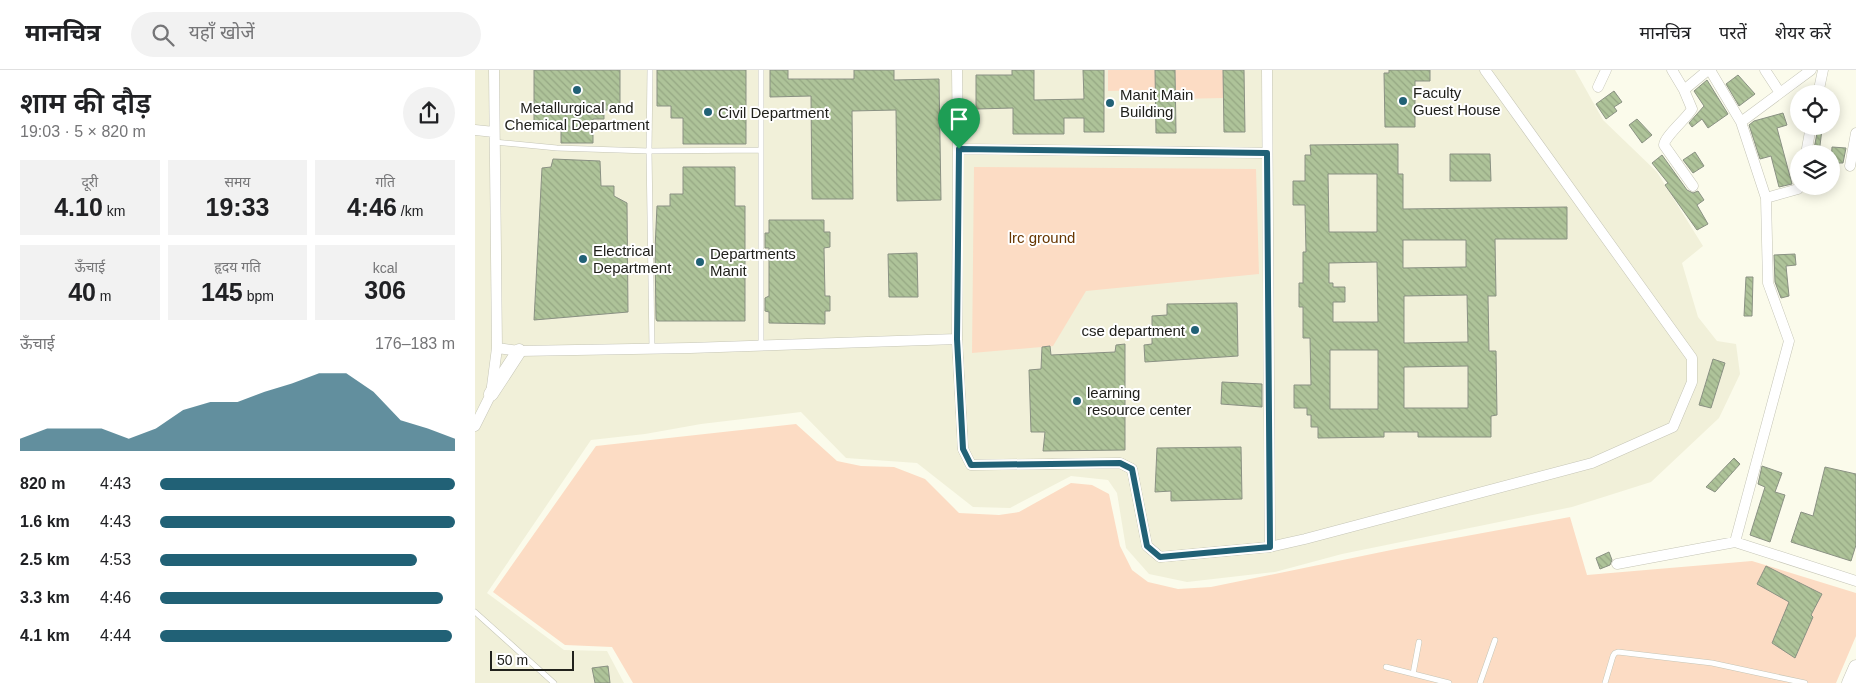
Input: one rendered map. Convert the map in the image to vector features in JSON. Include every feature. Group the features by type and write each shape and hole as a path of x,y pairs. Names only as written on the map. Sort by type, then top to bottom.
{"street":[{"path":"491,394 497,348 494,70"},
{"path":"957,70 959,149 957,339 963,449 971,465 1120,463 1132,469 1147,546 1160,557 1270,547 1592,463 1673,427 1692,382 1692,358 1485,70"},
{"path":"1267,70 1270,547"},
{"path":"1599,87 1606,70"},
{"path":"1672,70 1692,108 1682,123 1664,142 1693,186"},
{"path":"1684,90 1709,70 1741,122 1765,198 1768,283 1789,340 1735,542"},
{"path":"1765,70 1781,92"},
{"path":"1741,122 1811,70"},
{"path":"1820,85 1823,70"},
{"path":"475,130 494,137"},
{"path":"1850,166 1856,133"},
{"path":"959,149 1267,153"},
{"path":"1765,198 1790,191"},
{"path":"497,348 519,351 761,346 957,339"},
{"path":"475,426 491,394 519,351"},
{"path":"1617,564 1735,542 1856,581"},
{"path":"1849,683 1856,668"}],"lane":[{"path":"650,70 649,151 652,348"},
{"path":"761,70 761,346"},
{"path":"494,137 557,148 649,151 761,150"},
{"path":"475,612 554,683"},
{"path":"1480,683 1495,640"},
{"path":"1413,674 1419,642"},
{"path":"1605,683 1613,656 1618,652 1712,663 1805,683"},
{"path":"1386,667 1449,683"}],"shaded area":[{"path":"475,70 1575,70 1603,120 1657,172 1703,246 1682,263 1698,317 1717,341 1736,344 1740,374 1719,418 1651,482 1572,507 1342,554 1275,572 1187,582 1149,574 1126,548 1117,493 1108,480 1071,476 1010,508 973,507 917,463 846,458 801,412 591,440 487,593 564,650 607,651 624,683 475,683"}],"green space":[{"path":"1108,70 1155,70 1156,90 1108,91"},
{"path":"1175,70 1223,70 1224,98 1176,99"},
{"name":"lrc ground","path":"974,167 1256,169 1259,274 1086,291 1053,346 972,353"},
{"path":"796,424 837,461 861,466 894,467 925,479 959,513 999,515 1019,512 1071,483 1092,485 1109,494 1120,546 1132,570 1148,582 1178,589 1211,587 1396,549 1570,517 1587,575 1752,561 1856,593 1856,636 1836,683 633,683 612,647 565,645 493,592 596,446"}],"building":[{"name":"Metallurgical and Chemical Department","path":"534,70 620,70 620,110 604,110 604,119 593,119 593,143 561,143 561,126 534,126"},
{"name":"Civil Department","path":"657,70 746,70 746,144 683,144 683,118 671,118 671,106 657,106"},
{"path":"770,70 788,70 788,79 854,79 854,70 894,70 894,80 939,79 941,200 897,201 896,110 852,111 853,199 812,199 811,96 770,97"},
{"name":"Manit Main Building","path":"1012,70 1034,70 1034,100 1084,99 1083,70 1104,70 1104,132 1084,132 1084,118 1064,118 1064,134 1013,134 1013,108 976,109 976,75 1012,75"},
{"path":"1155,70 1175,70 1176,133 1156,133"},
{"path":"1223,70 1244,70 1245,132 1224,132"},
{"name":"Faculty Guest House","path":"1389,70 1430,70 1430,81 1415,81 1415,127 1385,127 1384,73 1389,73"},
{"path":"1738,75 1755,94 1739,106 1726,84"},
{"path":"1707,80 1728,114 1708,128 1702,119 1692,127 1689,123 1704,106 1694,91"},
{"path":"1614,91 1622,102 1614,107 1617,111 1606,119 1596,104"},
{"path":"1783,113 1787,125 1777,128 1790,177 1790,184 1779,187 1771,156 1760,159 1749,125 1754,121"},
{"path":"1637,119 1652,135 1642,143 1629,125"},
{"path":"1817,135 1821,135 1820,145 1815,145"},
{"path":"1398,144 1398,174 1403,174 1403,209 1567,207 1567,239 1495,239 1496,296 1488,296 1489,351 1496,351 1497,415 1491,416 1491,437 1418,437 1418,432 1384,432 1384,437 1318,438 1318,427 1311,427 1311,415 1307,415 1307,408 1294,408 1294,385 1311,385 1310,338 1303,338 1303,307 1299,307 1299,283 1303,283 1303,252 1306,252 1305,205 1293,205 1293,181 1305,181 1305,155 1311,155 1310,145","holes":["1328,174 1377,174 1377,232 1329,232","1403,240 1466,240 1466,267 1403,268","1377,262 1378,322 1333,322 1333,302 1345,302 1345,287 1333,287 1333,283 1329,283 1329,263","1467,295 1468,342 1404,343 1404,296","1330,350 1378,350 1378,409 1330,409","1468,366 1468,408 1404,408 1404,367"]},
{"path":"1840,148 1846,148 1843,163 1840,163"},
{"path":"1695,152 1704,166 1693,173 1683,160"},
{"path":"1450,154 1490,154 1491,181 1450,181"},
{"path":"1662,155 1687,190 1693,193 1698,191 1704,200 1697,205 1708,224 1697,230 1665,185 1668,183 1652,163"},
{"name":"Electrical Department","path":"553,159 600,161 601,186 614,186 614,196 627,203 628,312 534,320 542,168 551,167"},
{"name":"Departments Manit","path":"683,167 735,167 735,206 745,206 745,321 657,321 656,319 655,249 657,206 670,206 670,194 683,194"},
{"path":"769,220 824,220 824,232 830,232 830,247 824,248 825,296 830,296 830,311 825,311 825,324 769,323 769,312 765,311 765,298 769,296 769,248 765,248 765,233 769,233"},
{"path":"917,253 918,297 889,297 888,254"},
{"path":"1795,254 1796,265 1786,266 1789,296 1781,298 1775,282 1774,255"},
{"path":"1746,277 1753,277 1752,316 1744,316"},
{"name":"cse department","path":"1237,303 1238,356 1145,362 1144,345 1152,344 1152,316 1167,315 1167,304"},
{"name":"learning resource center","path":"1125,344 1125,450 1043,451 1045,432 1031,432 1029,370 1041,369 1042,347 1050,346 1051,355 1115,352 1116,345"},
{"path":"1713,359 1725,363 1711,408 1699,405"},
{"path":"1222,382 1262,384 1262,407 1221,404"},
{"path":"1241,447 1242,499 1171,501 1171,491 1155,492 1157,448"},
{"path":"1734,458 1740,464 1715,492 1706,487"},
{"path":"1762,466 1782,473 1775,492 1785,495 1770,542 1750,535 1765,487 1758,484"},
{"path":"1825,467 1856,474 1856,545 1851,561 1791,542 1801,512 1813,516"},
{"path":"1609,552 1612,560 1610,565 1600,569 1596,558"},
{"path":"1766,566 1822,594 1811,615 1813,617 1795,658 1772,643 1789,602 1757,584"},
{"path":"608,666 610,683 595,683 592,668"}],"place":[{"name":"Metallurgical and Chemical Department","path":"577,90"},
{"name":"Faculty Guest House","path":"1403,101"},
{"name":"Manit Main Building","path":"1110,103"},
{"name":"Civil Department","path":"708,112"},
{"name":"Electrical Department","path":"583,259"},
{"name":"Departments Manit","path":"700,262"},
{"name":"cse department","path":"1195,330"},
{"name":"learning resource center","path":"1077,401"}],"route":[{"path":"959,149 1267,153 1270,547 1160,557 1147,546 1132,469 1120,463 971,465 963,449 957,339 959,149"}]}
